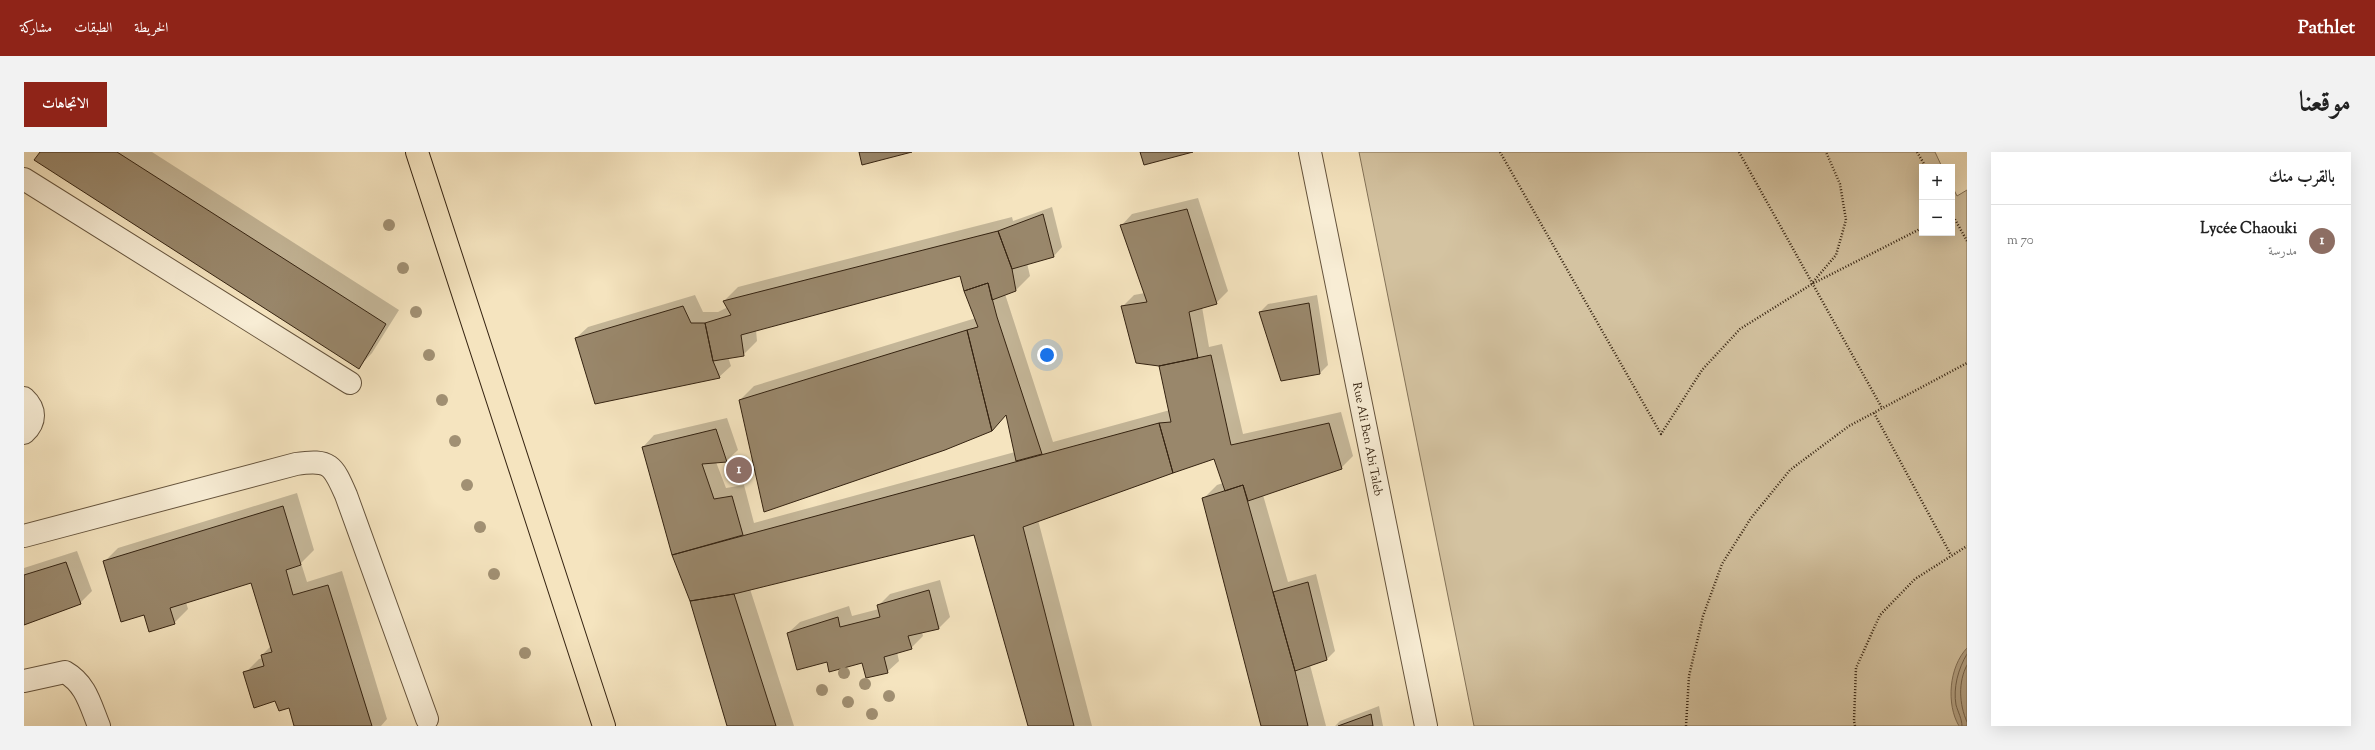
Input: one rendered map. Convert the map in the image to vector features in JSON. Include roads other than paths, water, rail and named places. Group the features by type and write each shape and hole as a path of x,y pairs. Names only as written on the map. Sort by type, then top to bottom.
{"main road":[{"path":"417,152 604,726"}],"street":[{"name":"Rue Ali Ben Abi Taleb","path":"1310,152 1426,726"},
{"path":"24,179 350,383"},
{"path":"24,398 32,406 33,414 32,426 24,433"},
{"path":"24,536 296,464 315,461 324,463 331,467 337,474 346,495 427,719"},
{"path":"24,681 65,672 77,678 84,690 99,726"}],"water":[{"path":"1967,648 1967,726 1959,726 1952,707 1951,686 1956,665"}],"place":[{"name":"Lycée Chaouki","path":"739,470"}]}
